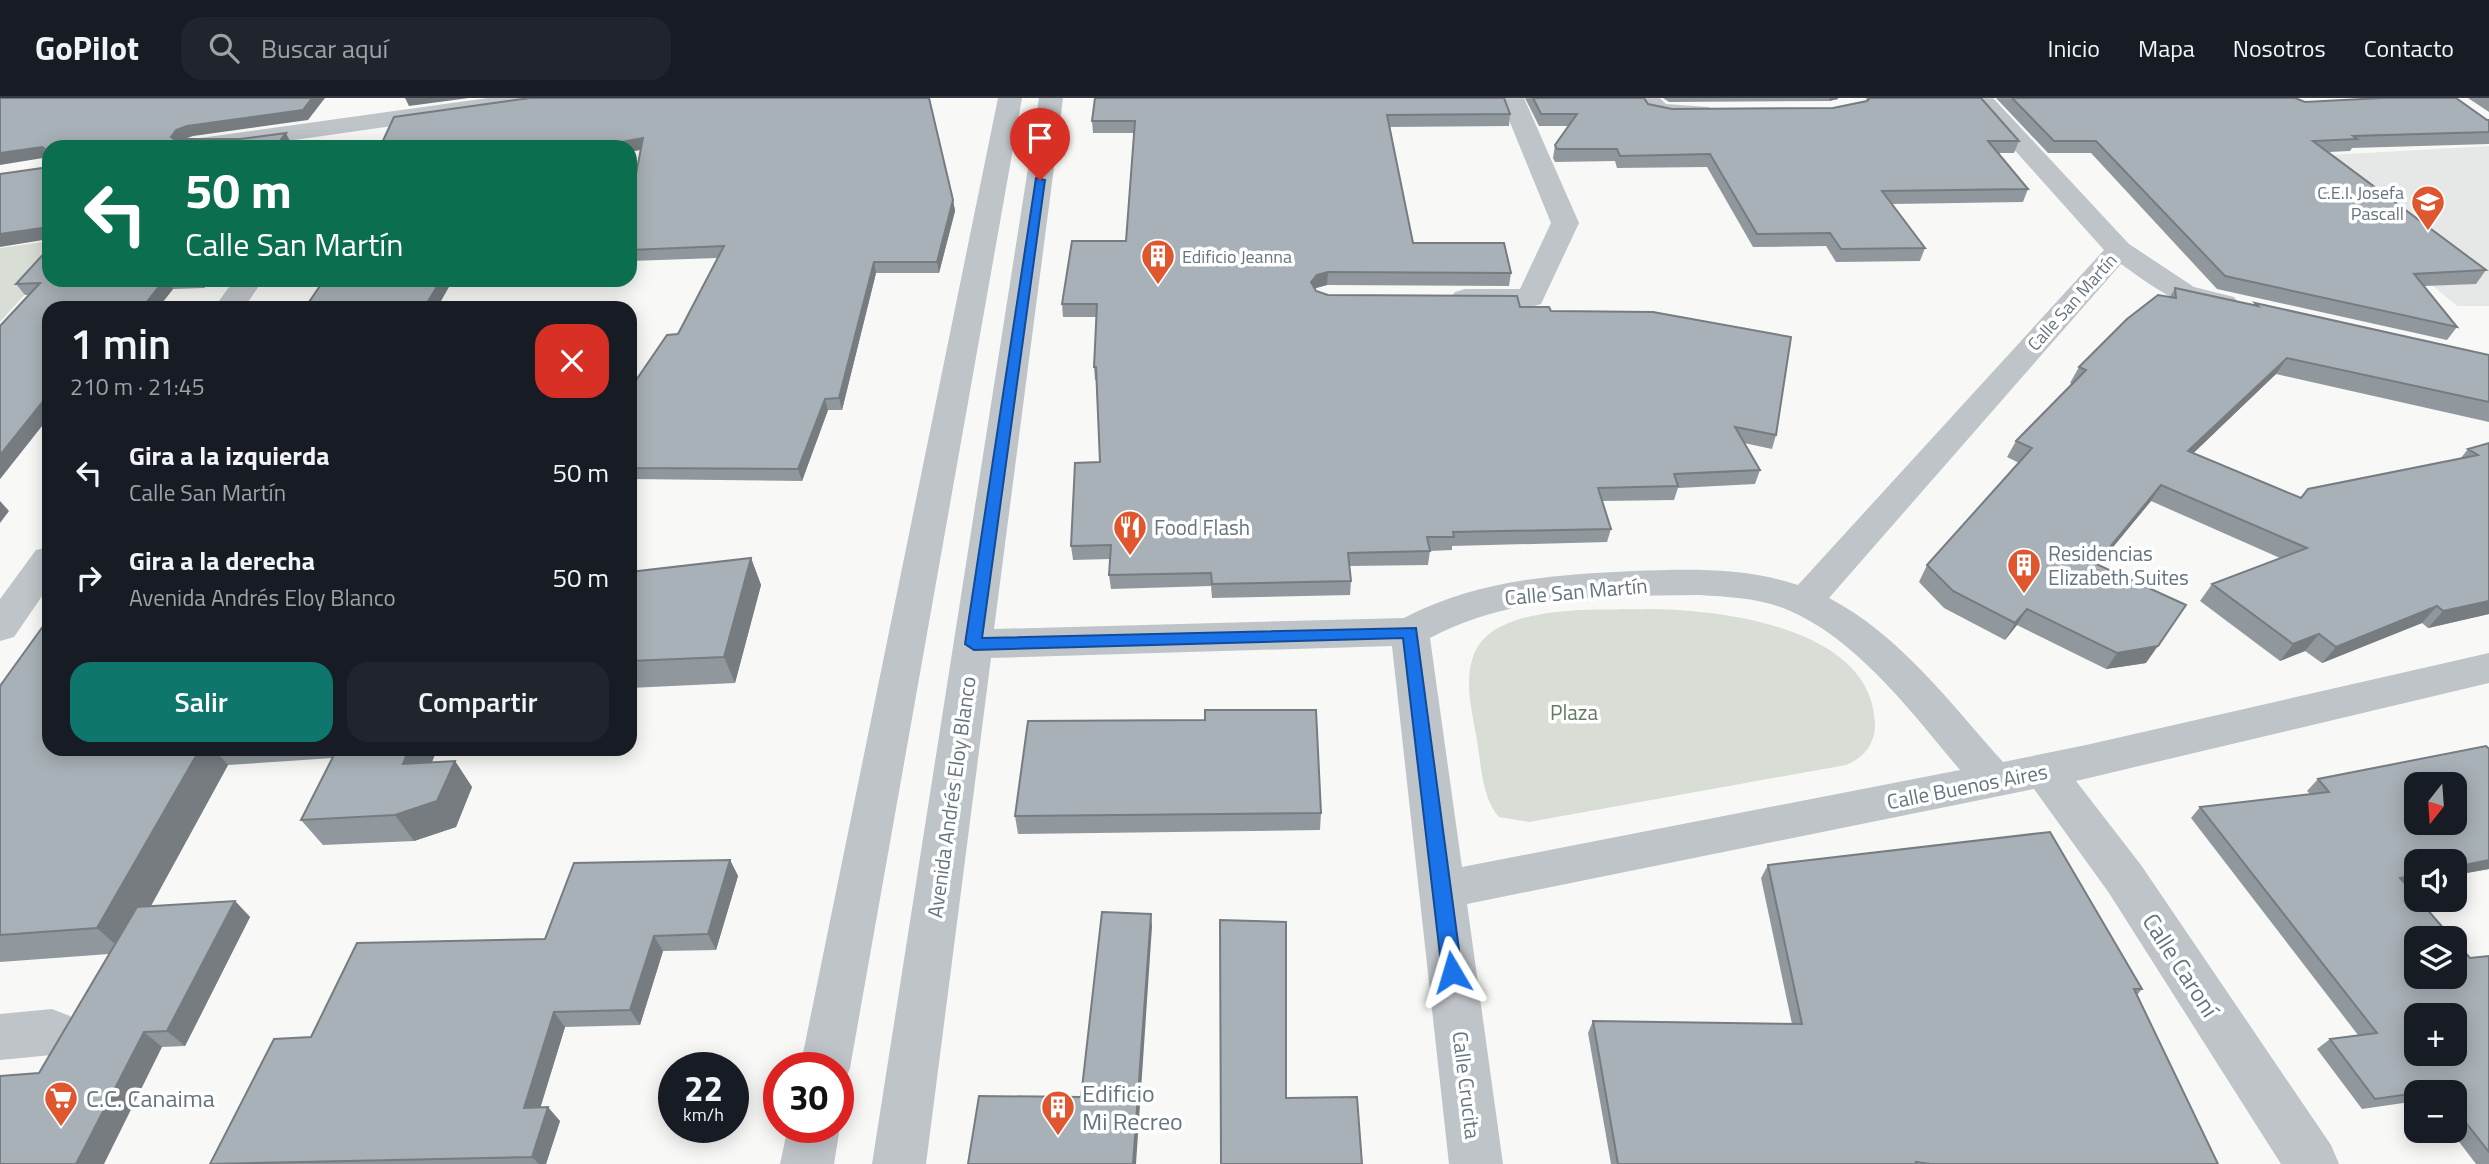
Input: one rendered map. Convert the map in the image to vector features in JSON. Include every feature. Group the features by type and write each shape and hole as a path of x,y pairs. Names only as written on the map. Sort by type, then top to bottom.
{"street":[{"path":"351,140 382,98"},
{"path":"241,140 539,98"},
{"path":"828,1052 1010,98"},
{"name":"Avenida Andrés Eloy Blanco","path":"899,1164 1051,98"},
{"path":"1436,298 1531,299 1566,223 1513,98"},
{"path":"1647,98 1655,109 1663,112 1723,112"},
{"name":"Calle San Martín","path":"1805,601 2119,250 1980,98"},
{"path":"2119,250 2183,294 2250,308"},
{"path":"0,627 42,569"},
{"name":"Calle San Martín","path":"974,644 1410,632 1447,612 1492,598 1566,587 1730,583 1765,589 1805,601 1826,614 1870,648 1903,679 1994,780"},
{"name":"Calle Crucita","path":"1410,632 1476,1164"},
{"name":"Calle Buenos Aires","path":"1442,890 2044,770 2489,668"},
{"name":"Calle Caroní","path":"2044,770 2125,879 2312,1164"},
{"path":"0,1037 52,1032"},
{"path":"807,1164 811,1143"}],"shaded area":[{"name":"C.E.I. Josefa Pascall","path":"2489,146 2489,306 2457,306 2279,158"}],"green space":[{"path":"42,242 42,276 0,322 0,248"},
{"name":"Plaza","path":"1647,609 1713,613 1750,620 1787,630 1821,645 1849,665 1868,691 1875,724 1871,744 1858,758 1846,765 1529,822 1499,817 1485,789 1470,698 1470,669 1482,641 1499,627 1522,618 1575,610"}],"building":[{"path":"0,98 312,98 303,110 187,126 176,130 171,137 240,139 286,133 280,140 42,140 42,147 0,153"},
{"path":"530,98 929,98 953,200 937,262 874,262 839,398 825,399 798,469 637,468 637,379 667,335 678,334 724,246 637,250 637,169 643,138 383,140 394,117"},
{"path":"1095,98 1504,98 1510,114 1387,115 1413,243 1504,243 1511,273 1328,272 1317,275 1311,282 1316,291 1328,295 1517,296 1520,307 1549,307 1551,311 1653,312 1791,337 1776,435 1735,427 1760,470 1674,474 1678,486 1598,488 1611,529 1453,532 1454,537 1427,537 1430,551 1348,553 1351,581 1212,584 1211,573 1109,575 1111,545 1071,546 1075,463 1100,462 1094,367 1097,304 1062,304 1072,241 1126,241 1135,121 1092,121"},
{"path":"1533,98 1644,98 1648,104 1672,109 1833,108 1867,101 1870,98 1981,98 2019,141 1988,141 2028,189 1882,191 1925,248 1841,249 1830,233 1757,234 1710,154 1620,156 1617,149 1557,149 1555,145 1577,114 1541,114"},
{"path":"2012,98 2295,98 2305,102 2456,98 2489,120 2489,132 2353,136 2357,139 2313,141 2486,270 2414,274 2457,327 2225,276 2096,141 2054,141"},
{"path":"42,168 42,228 0,234 0,174"},
{"path":"42,256 42,287 158,287 148,301 42,301 42,403 0,455 0,326 40,283 16,284"},
{"path":"319,287 437,287 428,301 310,301"},
{"path":"2175,288 2489,355 2489,402 2287,358 2188,451 2301,498 2308,489 2478,455 2468,449 2489,443 2489,601 2443,611 2437,606 2336,647 2319,634 2293,644 2212,584 2307,548 2161,485 2096,564 2186,605 2158,646 2117,653 2027,609 2015,623 1953,591 1927,565 2032,448 2016,441 2086,370 2079,367 2127,319 2158,295 2176,298"},
{"path":"751,558 724,657 637,661 637,571"},
{"path":"42,628 42,756 196,756 97,928 0,935 0,686"},
{"path":"1205,710 1316,710 1321,813 1015,816 1028,721 1205,720"},
{"path":"2486,746 2489,749 2489,860 2467,865 2467,849 2404,849 2404,877 2400,878 2404,882 2404,912 2429,912 2442,926 2404,926 2404,989 2467,989 2467,955 2470,958 2489,956 2489,1152 2467,1124 2467,1080 2404,1080 2404,1095 2375,1099 2330,1039 2377,1033 2200,807 2329,792 2318,779"},
{"path":"333,756 406,756 403,764 455,761 437,801 395,815 301,820"},
{"path":"2050,832 2142,989 2134,989 2218,1164 1618,1164 1593,1021 1802,1024 1768,865"},
{"path":"730,860 708,934 654,936 630,1010 554,1012 524,1108 548,1107 532,1157 210,1164 274,1039 311,1037 357,943 545,939 574,863"},
{"path":"235,901 167,1031 144,1032 76,1164 0,1164 0,1076 39,1073 137,907"},
{"path":"1102,912 1151,914 1133,1164 968,1164 979,1096 1081,1097"},
{"path":"1220,920 1286,922 1286,1098 1357,1097 1362,1164 1221,1164"}],"place":[{"name":"C.E.I. Josefa Pascall","path":"2428,232"},
{"name":"Edificio Jeanna","path":"1158,286"},
{"name":"Food Flash","path":"1130,557"},
{"name":"Residencias Elizabeth Suites","path":"2024,595"},
{"name":"C.C. Canaima","path":"61,1128"},
{"name":"Edificio Mi Recreo","path":"1058,1137"}],"route":[{"path":"1040,180 974,644 1410,632 1452,972"}]}
